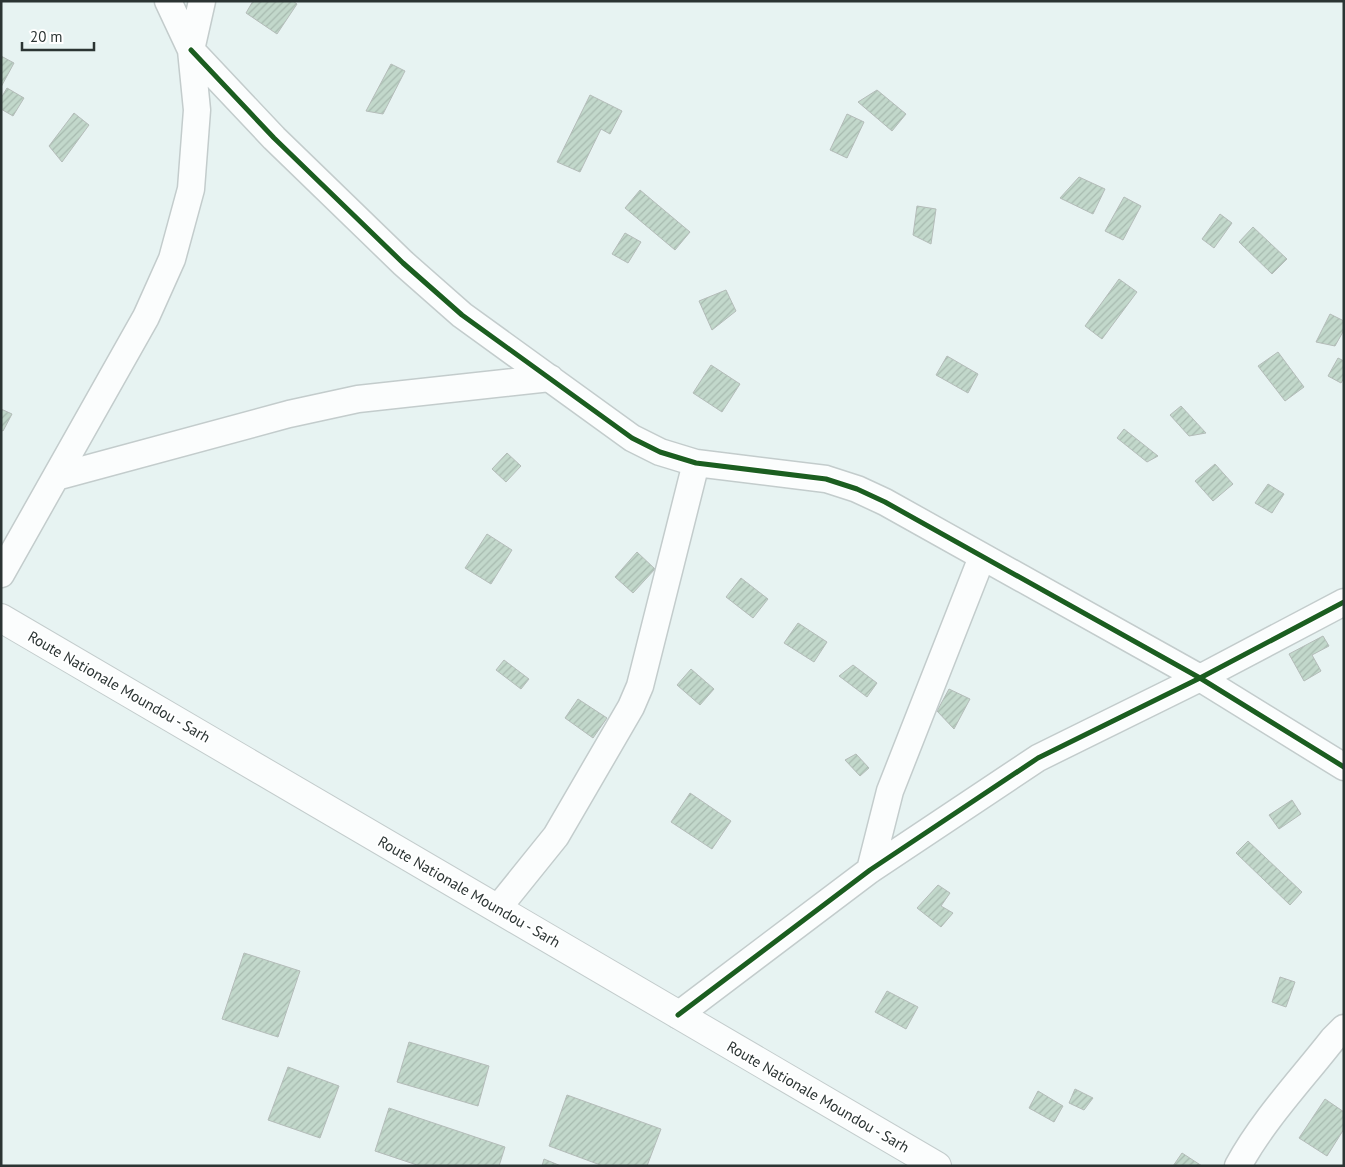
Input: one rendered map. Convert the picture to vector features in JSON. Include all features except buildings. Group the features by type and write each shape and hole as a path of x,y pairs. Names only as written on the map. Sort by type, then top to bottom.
{"highway":[{"name":"Route Nationale Moundou - Sarh","path":"1,618 937,1166"}],"street":[{"path":"168,1 191,50 274,138 403,263 462,315 632,438 660,452 696,463 826,478 857,489 1200,678 1344,767"},
{"path":"1,574 146,317 172,259 191,189 197,110 191,50 202,1"},
{"path":"56,477 289,414 358,399 550,378"},
{"path":"498,908 556,836 631,707 640,686 696,463"},
{"path":"870,870 890,791 982,557"},
{"path":"678,1015 870,870 1038,758 1200,678 1344,602"},
{"path":"1238,1166 1267,1123 1333,1039 1344,1028"}],"cycle path":[{"path":"191,50 274,138 403,263 462,315 632,438 660,452 696,463 826,479 857,489 885,502 1200,678 1344,767"},
{"path":"678,1015 870,870 1038,758 1200,678 1344,602"}]}
